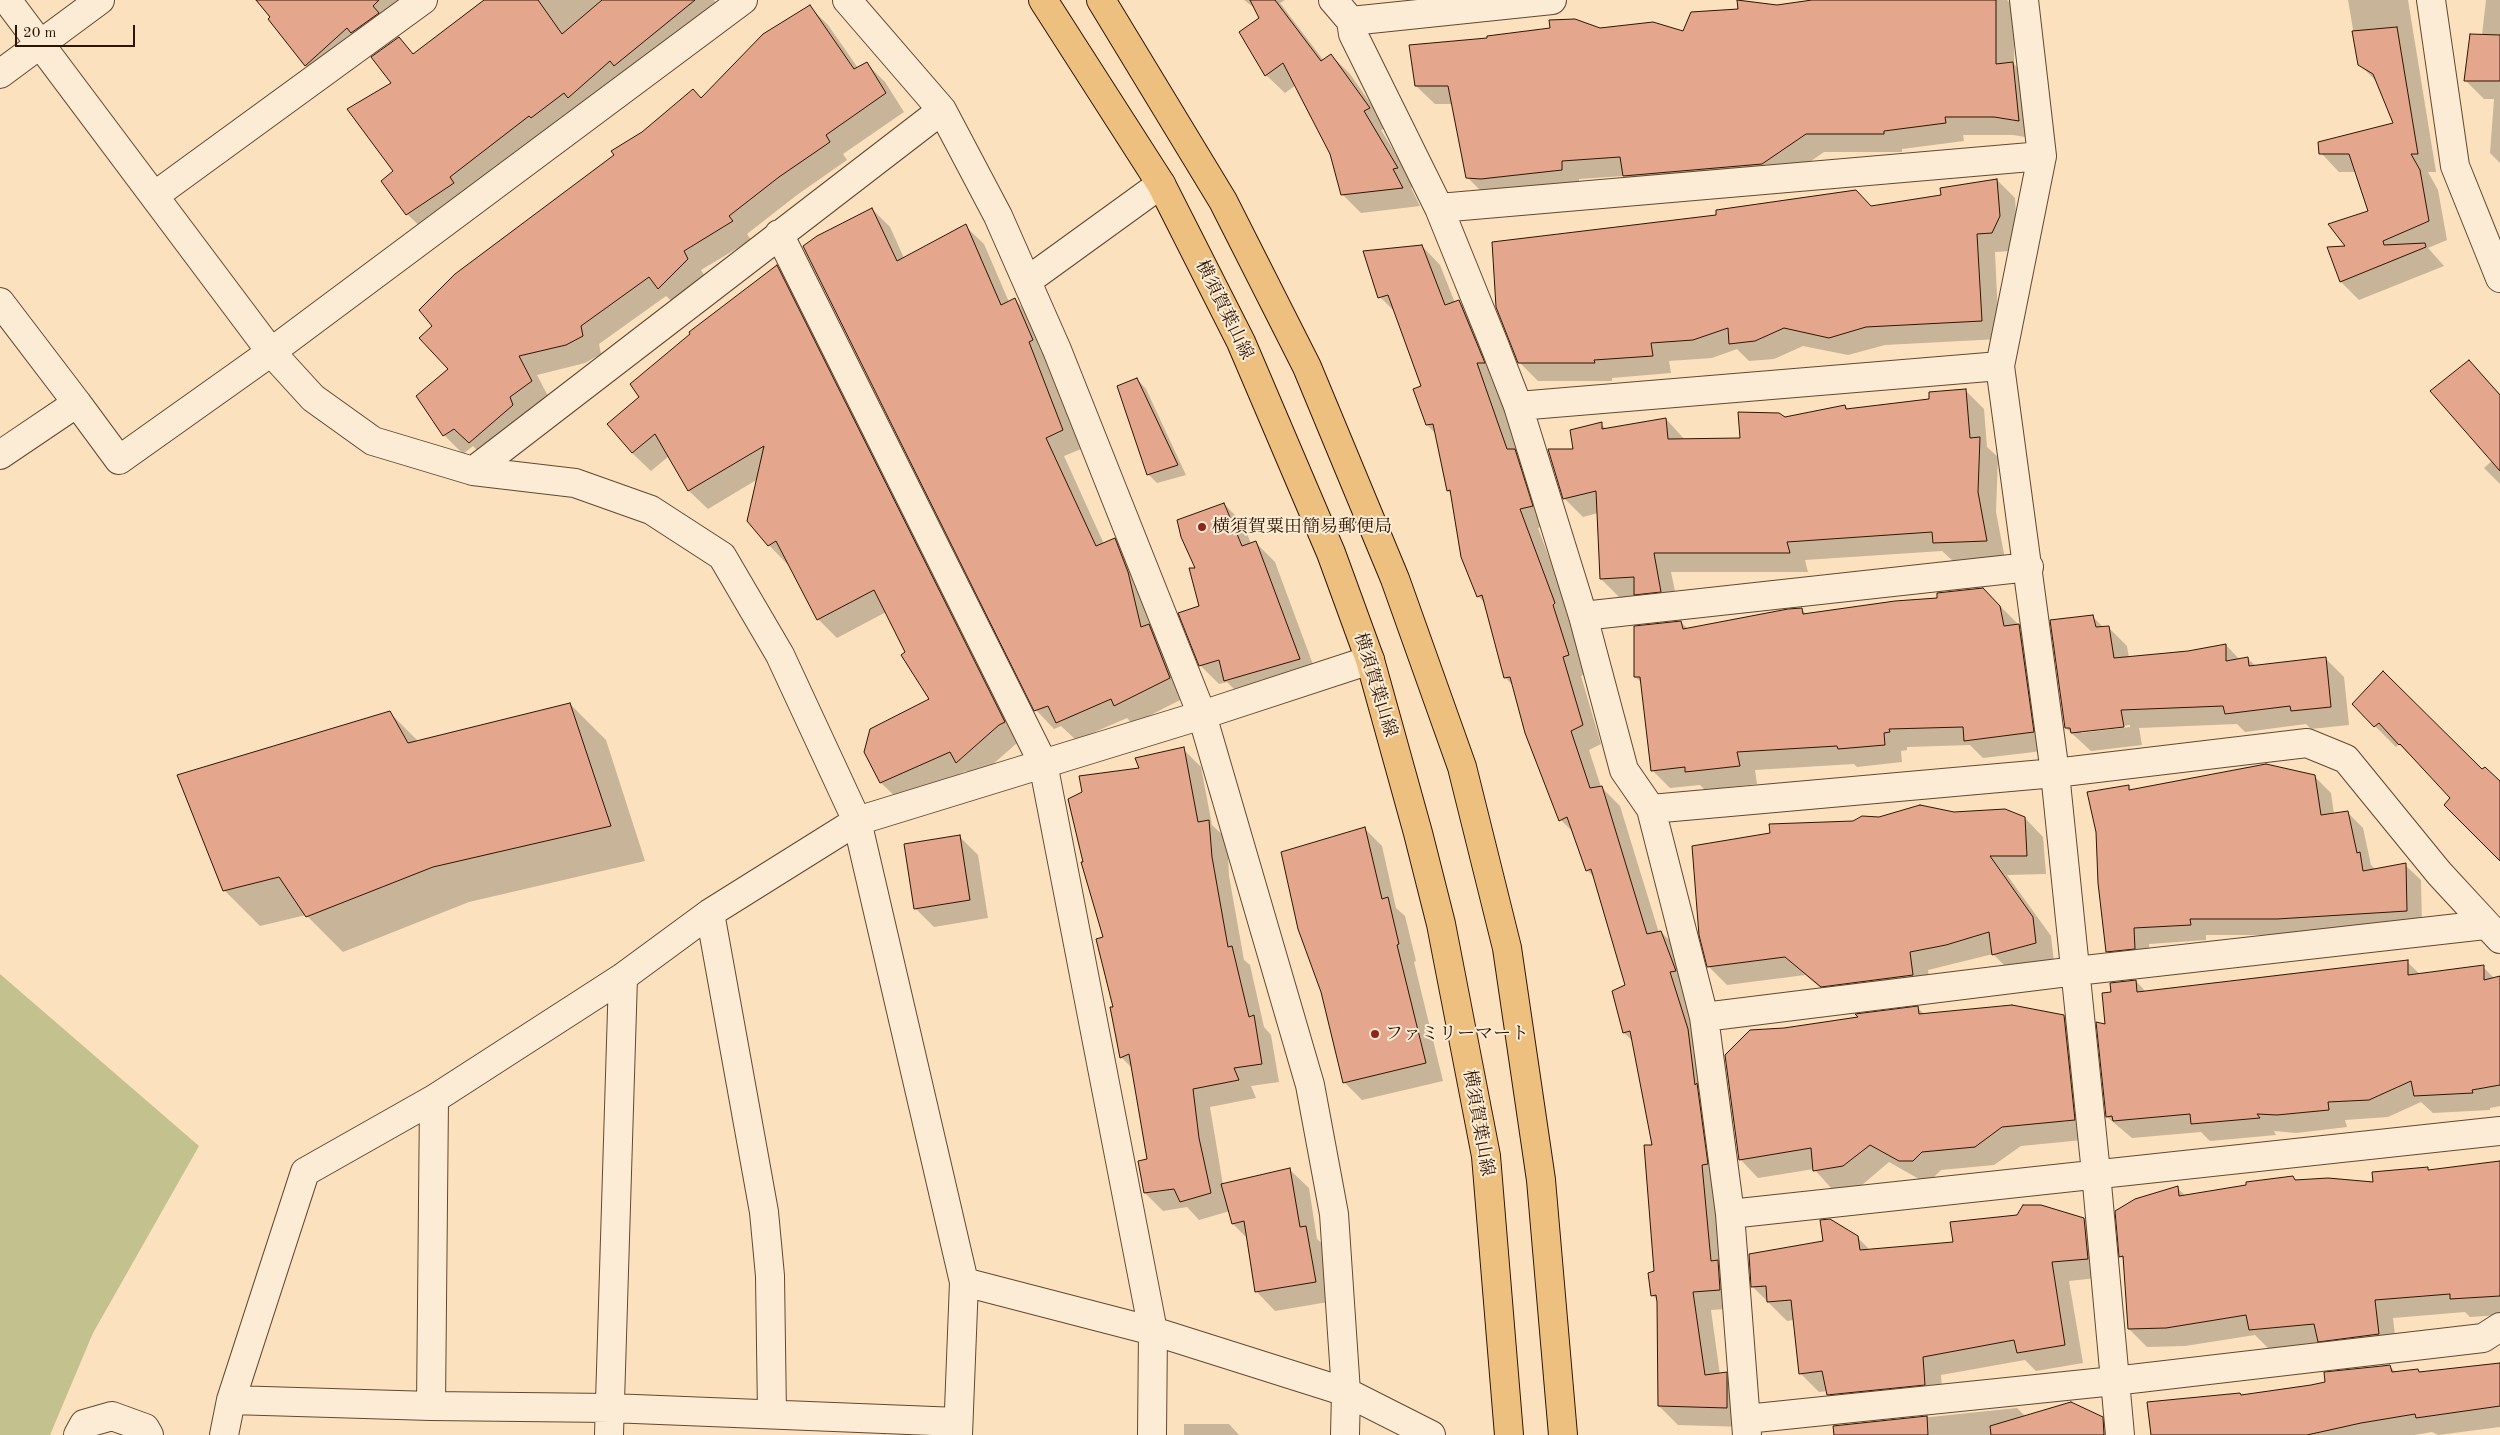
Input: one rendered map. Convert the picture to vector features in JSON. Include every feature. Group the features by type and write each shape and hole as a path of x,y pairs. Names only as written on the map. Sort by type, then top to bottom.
{"main road":[{"name":"横須賀葉山線","path":"1043,0 1161,184 1241,342 1331,553 1370,660 1441,924 1486,1156 1509,1435"},
{"path":"1101,0 1223,201 1307,367 1395,579 1424,655 1462,767 1508,958 1541,1180 1564,1435"}],"street":[{"path":"7,0 271,352 313,398 373,442 474,471 583,486 651,510 722,556 780,655 857,821 964,1282 958,1428 772,1414 610,1408 431,1406 231,1400"},
{"path":"0,74 100,0"},
{"path":"154,196 423,0"},
{"path":"0,302 119,460 271,352 744,0"},
{"path":"847,0 942,110 998,216 1058,350 1202,715 1310,1084 1334,1214 1346,1392 1345,1435"},
{"path":"1333,0 1350,21 1353,34 1439,208 1518,406 1584,616 1624,770 1651,809 1704,1016 1730,1214 1747,1427 2114,1381 2483,1338 2500,1327"},
{"path":"1350,21 1552,0"},
{"path":"2024,0 2042,156 2000,366 2029,567 2055,773 2096,1173 2120,1435"},
{"path":"2431,0 2455,166 2500,278"},
{"path":"474,471 942,110"},
{"path":"1439,208 2042,156"},
{"path":"1027,281 1161,184"},
{"path":"779,234 1043,763 1153,1331 1152,1435"},
{"path":"1518,406 2000,366"},
{"path":"0,455 77,403"},
{"path":"1584,616 2029,567"},
{"path":"224,1435 231,1400 305,1172 434,1098 623,977 710,913 857,821 1202,715 1370,660"},
{"path":"1651,809 2055,773 2307,743 2346,759 2439,873 2493,932"},
{"path":"710,913 764,1212 770,1276 772,1414"},
{"path":"1704,1016 2076,971 2493,932"},
{"path":"609,1435 623,977"},
{"path":"431,1406 434,1098"},
{"path":"1730,1214 2096,1173 2500,1131"},
{"path":"964,1282 1153,1331 1346,1392 1431,1435"},
{"path":"78,1435 84,1424 112,1416 145,1428 149,1435"}],"shaded area":[{"path":"0,974 199,1146 93,1333 50,1435 0,1435"}],"building":[{"path":"256,0 379,0 373,6 379,13 351,33 347,28 305,66 268,19 270,17"},
{"path":"484,0 538,0 562,34 602,0 695,0 614,66 610,61 568,98 564,93 531,118 529,116 450,177 454,183 406,215 381,181 393,171 347,109 391,83 371,57 399,37 413,54"},
{"path":"1250,0 1275,0 1321,61 1331,54 1370,108 1364,111 1398,168 1393,169 1403,188 1341,195 1330,154 1283,63 1265,76 1239,32 1259,18"},
{"path":"1737,0 1777,5 1812,0 1996,0 1996,64 2013,62 2019,121 1994,117 1945,117 1946,123 1884,131 1884,134 1806,134 1762,164 1623,176 1620,157 1562,161 1562,170 1481,179 1466,178 1448,86 1415,86 1409,45 1487,38 1487,36 1550,28 1549,20 1575,19 1600,28 1653,22 1683,31 1691,12 1738,9"},
{"path":"810,5 854,69 867,62 886,93 826,135 830,142 779,177 729,216 733,221 684,251 688,259 658,289 649,277 581,326 583,336 566,345 519,356 532,381 510,397 513,405 469,443 454,429 443,436 416,396 448,369 419,338 432,326 419,310 455,274 614,155 611,151 642,132 693,89 701,98 763,34"},
{"path":"2397,27 2418,154 2411,154 2420,170 2429,221 2383,241 2384,245 2425,243 2426,247 2340,282 2327,247 2345,246 2328,224 2368,211 2349,154 2319,154 2318,142 2393,123 2373,74 2358,65 2352,31"},
{"path":"2470,34 2500,35 2500,81 2464,81"},
{"path":"1997,179 2000,216 1992,233 1977,234 1982,321 1866,327 1829,338 1784,328 1755,341 1729,344 1728,328 1693,340 1651,343 1653,356 1594,360 1595,363 1518,363 1496,307 1492,242 1716,215 1716,210 1856,190 1871,206 1941,195 1940,188"},
{"path":"872,208 897,261 966,224 1001,305 1015,298 1033,340 1029,342 1063,430 1046,438 1096,546 1115,538 1128,572 1141,627 1149,624 1170,678 1114,706 1111,699 1056,723 1048,706 1034,711 803,246 817,236"},
{"path":"1422,245 1445,305 1459,300 1485,363 1477,363 1507,449 1515,449 1533,506 1520,509 1555,603 1553,605 1569,655 1563,657 1583,725 1571,731 1590,788 1602,786 1647,934 1661,931 1676,971 1670,972 1688,1029 1695,1085 1697,1083 1708,1164 1702,1165 1711,1261 1718,1260 1720,1290 1693,1292 1705,1375 1727,1372 1727,1408 1658,1406 1657,1302 1656,1295 1651,1296 1648,1273 1654,1271 1644,1145 1652,1145 1630,1031 1623,1033 1612,991 1625,985 1591,869 1586,871 1567,817 1559,821 1525,733 1510,677 1504,678 1482,595 1477,597 1461,557 1450,490 1447,491 1433,424 1426,425 1413,389 1421,386 1388,295 1378,298 1363,251"},
{"path":"777,265 1005,722 999,725 956,763 950,752 880,783 864,752 870,729 929,699 901,655 905,652 874,590 817,620 776,541 768,546 747,521 764,446 688,491 655,434 632,453 607,424 639,397 630,384 690,334 689,332"},
{"path":"2469,360 2500,395 2500,471 2430,391"},
{"path":"1137,378 1178,465 1147,475 1117,386"},
{"path":"1966,389 1970,438 1980,437 1978,492 1987,541 1933,543 1932,532 1787,542 1790,553 1654,553 1661,592 1634,595 1634,577 1600,579 1596,491 1563,499 1548,449 1573,449 1570,430 1602,422 1602,429 1666,418 1668,439 1740,438 1738,412 1779,413 1785,417 1845,405 1846,409 1929,399 1929,392"},
{"path":"1224,503 1242,546 1256,541 1300,659 1224,681 1219,660 1199,666 1178,613 1199,606 1189,568 1195,568 1181,537 1177,520"},
{"path":"1983,588 2000,606 2004,626 2019,624 2034,732 1964,741 1963,727 1889,729 1890,732 1884,733 1885,745 1838,749 1837,746 1737,752 1740,766 1685,772 1685,767 1651,771 1640,677 1634,677 1634,626 1681,621 1683,629 1788,609 1802,608 1803,614 1895,601 1937,598 1937,593"},
{"path":"2093,615 2096,627 2109,626 2114,658 2188,651 2226,644 2226,661 2248,657 2249,666 2326,657 2331,707 2291,711 2290,706 2225,714 2223,706 2121,710 2124,727 2071,733 2070,728 2065,728 2050,620"},
{"path":"2383,671 2482,769 2485,767 2500,781 2500,861 2444,805 2450,798 2400,744 2379,723 2374,727 2352,704"},
{"path":"570,703 611,826 433,867 306,917 279,877 223,891 177,775 390,711 408,743"},
{"path":"1184,747 1198,822 1209,820 1212,857 1228,947 1232,946 1249,1017 1254,1015 1262,1064 1234,1068 1239,1080 1193,1089 1199,1138 1211,1193 1180,1202 1174,1189 1144,1193 1138,1161 1147,1159 1129,1054 1120,1058 1110,1007 1113,1007 1096,939 1103,937 1081,862 1083,862 1068,799 1082,792 1079,776 1139,768 1135,758"},
{"path":"2266,764 2315,775 2321,815 2348,811 2357,853 2360,852 2363,871 2406,863 2407,911 2277,919 2190,919 2191,925 2134,928 2135,949 2106,952 2098,883 2096,832 2087,792 2129,785 2129,790"},
{"path":"1920,805 1954,812 2005,809 2025,817 2027,856 1990,856 2033,917 2036,943 1992,955 1989,932 1946,945 1910,952 1913,975 1821,987 1785,957 1707,967 1699,935 1692,846 1770,833 1769,824 1853,821 1862,816 1879,817"},
{"path":"1365,827 1382,899 1388,897 1399,944 1397,945 1426,1063 1343,1083 1321,992 1298,929 1281,852"},
{"path":"960,835 970,900 914,909 904,844"},
{"path":"2408,960 2408,975 2484,965 2484,980 2500,976 2500,1085 2472,1090 2473,1093 2414,1096 2411,1081 2369,1100 2328,1102 2329,1110 2277,1115 2257,1114 2260,1118 2191,1124 2190,1114 2113,1121 2112,1116 2106,1117 2096,1022 2105,1024 2102,993 2111,992 2110,983 2136,980 2137,992"},
{"path":"2012,1005 2064,1015 2075,1120 2002,1127 1975,1147 1922,1152 1913,1161 1899,1161 1870,1145 1843,1166 1813,1171 1811,1148 1739,1160 1725,1055 1750,1030 1784,1028 1858,1017 1855,1014 1918,1006 1919,1014"},
{"path":"2500,1161 2500,1296 2450,1299 2450,1294 2375,1300 2379,1334 2318,1342 2314,1324 2249,1330 2246,1315 2166,1328 2128,1329 2123,1256 2119,1257 2115,1211 2135,1199 2178,1186 2179,1196 2246,1185 2246,1182 2293,1176 2295,1180 2328,1178 2373,1182 2372,1172 2428,1167 2428,1170"},
{"path":"1290,1168 1300,1227 1306,1226 1316,1282 1255,1292 1244,1221 1232,1224 1221,1184"},
{"path":"2023,1205 2041,1205 2084,1218 2088,1259 2052,1262 2065,1345 2017,1353 2014,1340 1923,1357 1925,1385 1827,1395 1822,1371 1799,1374 1791,1300 1767,1302 1766,1286 1751,1287 1749,1254 1823,1241 1820,1220 1830,1219 1858,1236 1860,1250 1953,1242 1950,1222 2017,1215"},
{"path":"2500,1363 2500,1406 2416,1418 2415,1414 2307,1435 2151,1435 2147,1402 2240,1393 2241,1395 2311,1385 2325,1382 2324,1372 2390,1365 2392,1372 2418,1369 2419,1372"},
{"path":"2071,1402 2103,1417 2104,1435 1991,1435 1990,1426"},
{"path":"1927,1416 1928,1435 1834,1435 1833,1426"}],"place":[{"name":"横須賀粟田簡易郵便局","path":"1202,527"},
{"name":"ファミリーマート","path":"1375,1034"}]}
